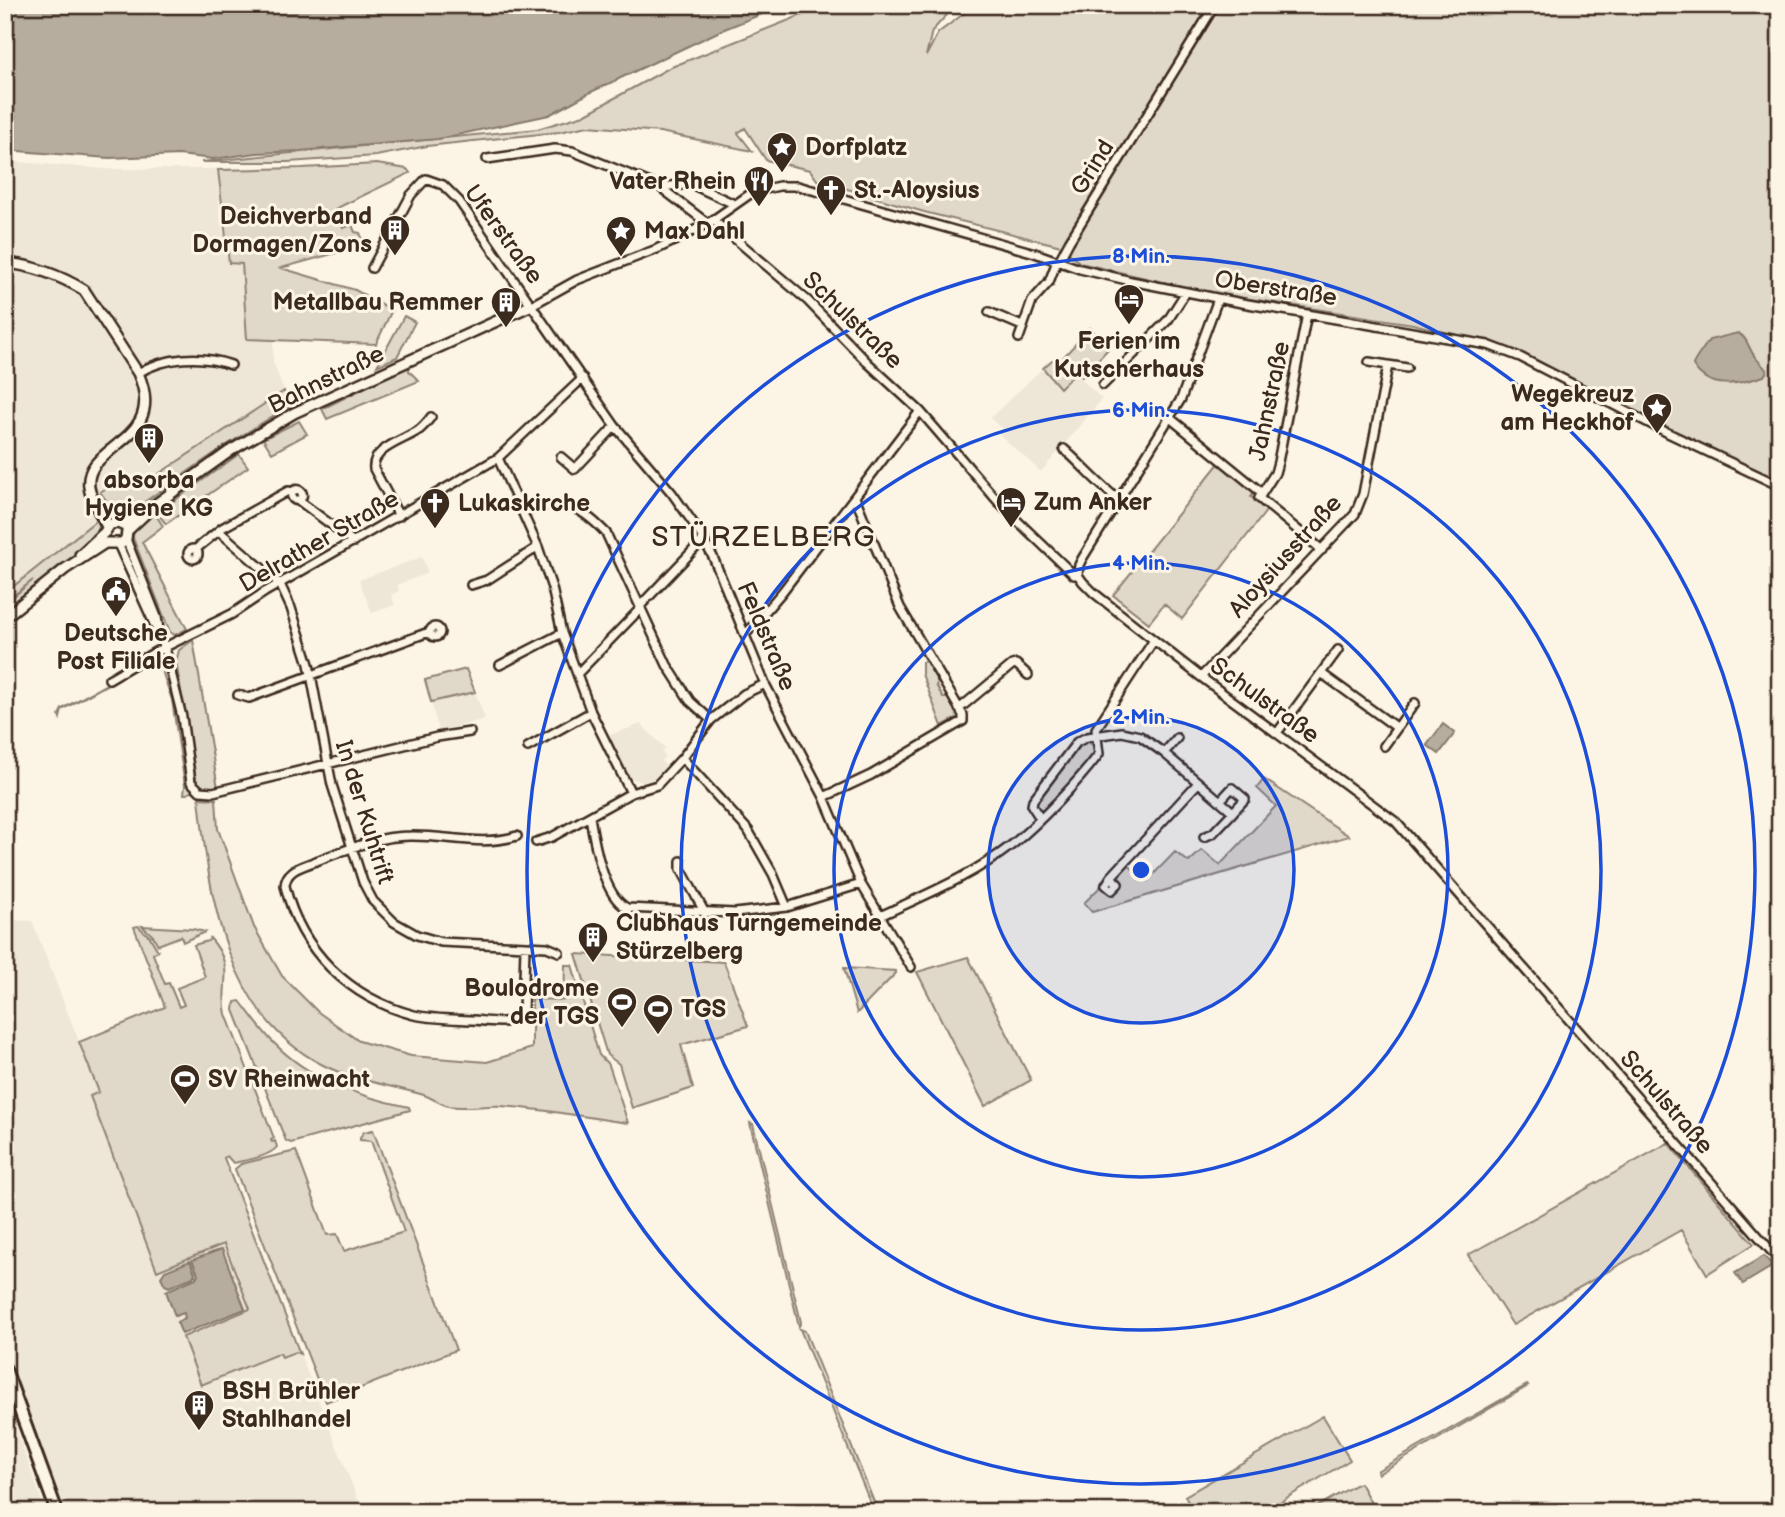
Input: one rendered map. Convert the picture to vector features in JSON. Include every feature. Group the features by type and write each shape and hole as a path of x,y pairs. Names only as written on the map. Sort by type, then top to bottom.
{"main road":[{"path":"5,1369 57,1512"}],"street":[{"name":"Grind","path":"1018,338 1032,301 1049,282 1069,242 1215,5"},
{"path":"487,159 565,149 660,187 691,184 734,204"},
{"name":"Uferstraße","path":"372,268 411,195 426,179 443,185 459,201 532,305"},
{"name":"Oberstraße","path":"532,305 577,280 657,249 710,222 753,192 765,188 798,186 1080,269 1219,299 1472,341 1502,349 1780,486"},
{"name":"Schulstraße","path":"660,187 710,222 808,301 920,411 1026,530 1074,575 1079,575 1094,593 1201,677 1387,814 1780,1261"},
{"path":"5,262 33,268 84,290 138,373 145,395 143,415 127,437 93,467 89,486 94,501 116,533 165,648 182,717 191,782 200,791 213,792 437,737 470,732"},
{"path":"1103,385 1168,320 1186,292"},
{"path":"1079,575 1079,565 1181,399 1219,299"},
{"name":"Feldstraße","path":"532,305 615,426 688,514 704,539 765,684 824,797 861,884 911,967"},
{"name":"Bahnstraße","path":"5,617 74,562 148,509 230,451 293,413 532,305"},
{"path":"989,312 1022,326"},
{"name":"Jahnstraße","path":"1307,314 1278,462 1275,473 1259,498 1322,550"},
{"path":"138,373 156,363 171,359 220,361 231,365"},
{"path":"1369,362 1407,369"},
{"name":"Aloysiusstraße","path":"1201,677 1347,523 1359,505 1388,365"},
{"name":"Delrather Straße","path":"110,679 232,614 498,458 583,378"},
{"path":"745,635 782,592 920,411"},
{"path":"399,516 373,464 380,452 422,428 431,417"},
{"name":"Jahnstraße","path":"1170,418 1262,493"},
{"path":"561,457 575,469 615,426"},
{"path":"1063,449 1090,471 1098,484 1119,500"},
{"path":"498,458 538,547 552,588 562,633 592,712 631,793"},
{"path":"196,549 222,528 288,491 293,492 292,498 354,542"},
{"path":"824,797 871,775 963,721 963,715 900,607 855,497"},
{"path":"524,512 542,504 558,502 591,517 606,533 678,685 690,701 712,720"},
{"path":"220,532 280,584"},
{"path":"578,673 704,539"},
{"path":"471,585 487,580 538,547"},
{"name":"In der Kuhtrift","path":"280,584 291,608 309,664 326,764 363,882 373,901 394,922 417,935 441,942 547,947 559,952"},
{"path":"238,695 249,698 429,632"},
{"path":"500,665 562,633"},
{"path":"880,916 945,885 986,861 1012,845 1040,818 1099,754 1096,729 1154,640"},
{"path":"1277,733 1338,650"},
{"path":"959,709 1012,665 1017,664 1028,675"},
{"path":"1321,673 1397,728"},
{"path":"536,842 552,837 631,793 657,785 712,720 744,694 765,684"},
{"path":"1384,746 1415,703"},
{"path":"527,747 592,712"},
{"path":"1040,818 1032,806 1033,800 1076,741 1122,732 1132,733 1164,753 1233,812"},
{"path":"1164,753 1177,738"},
{"path":"682,758 748,830 773,874 787,906"},
{"path":"1111,877 1198,783"},
{"path":"1204,837 1213,833 1245,799 1232,788 1220,801"},
{"path":"590,817 599,860 617,901 627,908 735,913 787,906 861,884"},
{"path":"517,836 499,841 407,835 387,838 351,847 294,869 289,873 285,886 301,929 324,963 364,995 391,1008 416,1015 440,1019 511,1021 523,1012 525,947"},
{"path":"681,861 681,869 705,913"}],"shaded area":[{"path":"5,5 784,5 722,30 591,92 549,115 438,139 213,159 179,155 109,158 5,150"},
{"path":"827,5 956,5 932,31 926,56 938,33 970,9 968,5 1780,5 1780,483 1489,343 1413,324 1211,293 1080,263 1061,246 924,212 817,180 810,170 766,160 745,128 738,133 752,151 660,132 588,126 559,132 427,146 376,156 288,162 201,162 537,129 584,115 669,68"},
{"path":"5,161 106,169 217,169 220,213 228,263 242,264 247,339 273,340 273,362 284,391 135,489 100,493 110,506 98,519 5,593"},
{"path":"377,164 407,169 410,173 335,209 343,228 352,225 355,232 360,233 365,245 281,268 355,290 392,310 376,344 247,339 242,264 229,263 218,170"},
{"path":"404,316 415,322 397,357 377,366"},
{"path":"1090,328 1109,348 1082,377 1075,373 1060,388 1043,368 1052,360 1060,361"},
{"path":"1738,333 1767,371 1764,376 1726,384 1707,379 1700,374 1693,365 1709,340"},
{"path":"410,365 409,371 419,381 327,419 322,409"},
{"path":"1043,368 1060,388 1075,373 1102,399 1041,472 999,434 1003,429 990,418"},
{"path":"284,391 289,406 222,448 127,514 118,516 100,492 127,476 136,489"},
{"path":"299,421 307,434 272,453 263,439"},
{"path":"239,454 248,467 166,524 157,513"},
{"path":"1220,462 1255,491 1251,497 1267,510 1182,619 1164,604 1149,623 1113,595"},
{"path":"155,514 163,526 142,542 187,629 175,635 170,632 133,538 134,530"},
{"path":"98,519 99,528 92,535 96,537 5,613 5,604 33,580 5,602 5,593"},
{"path":"422,557 428,573 397,585 399,591 391,595 395,605 372,613 359,580"},
{"path":"193,640 218,788 204,790 197,784 176,662 179,650"},
{"path":"155,657 162,665 173,694 187,779 193,790 187,794 184,794 172,700 159,662 144,664 62,710 60,718 59,715 62,709"},
{"path":"926,661 939,681 936,685 943,698 948,698 959,717 942,726 922,674 922,662"},
{"path":"466,669 475,692 431,702 425,680"},
{"path":"475,692 485,719 439,731 431,702"},
{"path":"641,724 665,748 662,752 665,756 661,761 666,766 655,779 642,782 629,777 607,736"},
{"path":"1443,724 1455,733 1439,754 1427,745"},
{"path":"1085,740 1094,746 1094,756 1044,810 1038,810 1035,801 1071,757 1077,745"},
{"path":"1264,779 1349,836 1092,912 1084,903 1101,886 1111,894 1123,883 1116,875 1127,864 1147,881 1175,852 1189,862 1202,850 1220,865 1276,806 1257,788"},
{"path":"199,798 216,799 218,829 254,927 282,976 318,1012 359,1041 411,1056 487,1062 532,1048 532,999 564,1000 565,965 572,965 599,1055 609,1065 628,1123 517,1107 448,1106 424,1095 335,1070 290,1043 264,1016 243,985 228,950 209,874"},
{"path":"5,920 32,921 99,1093 90,1097 157,1270 224,1243 250,1310 201,1385 281,1353 300,1354 363,1512 62,1512 5,1355"},
{"path":"138,926 150,937 158,951 153,954 165,984 169,983 179,1007 184,1005 177,988 205,977 194,945 210,938 218,949 223,958 226,976 226,1014 274,1138 271,1140 275,1141 277,1147 263,1156 233,1163 227,1156 224,1158 300,1354 295,1352 282,1357 280,1353 201,1385 183,1337 250,1309 224,1244 157,1271 90,1096 99,1092 79,1042 165,1007 134,927"},
{"path":"142,926 205,932 183,942 181,936 158,945"},
{"name":"TGS","path":"576,954 724,962 748,1026 681,1045 693,1088 632,1108 619,1064 607,1055"},
{"path":"968,957 1031,1080 985,1106 917,972"},
{"path":"844,968 896,971 896,973 857,1013"},
{"path":"240,1001 274,1043 303,1067 354,1092 409,1107 410,1110 291,1143 286,1141 234,1010 235,1002"},
{"path":"750,1123 753,1124 801,1322 799,1326"},
{"path":"373,1130 456,1350 326,1402 235,1169 241,1164 296,1151 327,1235 337,1234 344,1251 404,1232 371,1141 360,1140 364,1132"},
{"path":"1668,1143 1754,1244 1707,1274 1681,1230 1513,1325 1468,1255"},
{"path":"222,1249 245,1309 182,1334 177,1322 185,1318 184,1313 175,1316 166,1291 196,1278 198,1274 192,1260"},
{"path":"1764,1256 1773,1266 1743,1284 1735,1273"},
{"path":"190,1261 195,1273 193,1277 169,1287 165,1285 161,1277 165,1271"},
{"path":"800,1329 805,1331 878,1512 874,1512"},
{"path":"1528,1386 1378,1474 1377,1471"},
{"path":"5,1398 46,1512 5,1512"},
{"path":"1323,1416 1350,1460 1263,1512 1193,1512 1185,1496"},
{"path":"1360,1483 1376,1512 1308,1512 1355,1485"}],"place":[{"name":"Dorfplatz","path":"782,174"},
{"name":"Vater Rhein","path":"759,208"},
{"name":"St.-Aloysius","path":"831,217"},
{"name":"Deichverband Dormagen/Zons","path":"395,257"},
{"name":"Max Dahl","path":"621,258"},
{"name":"Ferien im Kutscherhaus","path":"1129,326"},
{"name":"Metallbau Remmer","path":"506,329"},
{"name":"Wegekreuz am Heckhof","path":"1657,435"},
{"name":"absorba Hygiene KG","path":"149,465"},
{"name":"Zum Anker","path":"1011,529"},
{"name":"Lukaskirche","path":"435,530"},
{"name":"Deutsche Post Filiale","path":"116,618"},
{"name":"Clubhaus Turngemeinde Stürzelberg","path":"593,964"},
{"name":"Boulodrome der TGS","path":"622,1029"},
{"name":"TGS","path":"658,1036"},
{"name":"SV Rheinwacht","path":"185,1106"},
{"name":"BSH Brühler Stahlhandel","path":"199,1432"}],"district":[{"name":"STÜRZELBERG","path":"764,536"}]}
